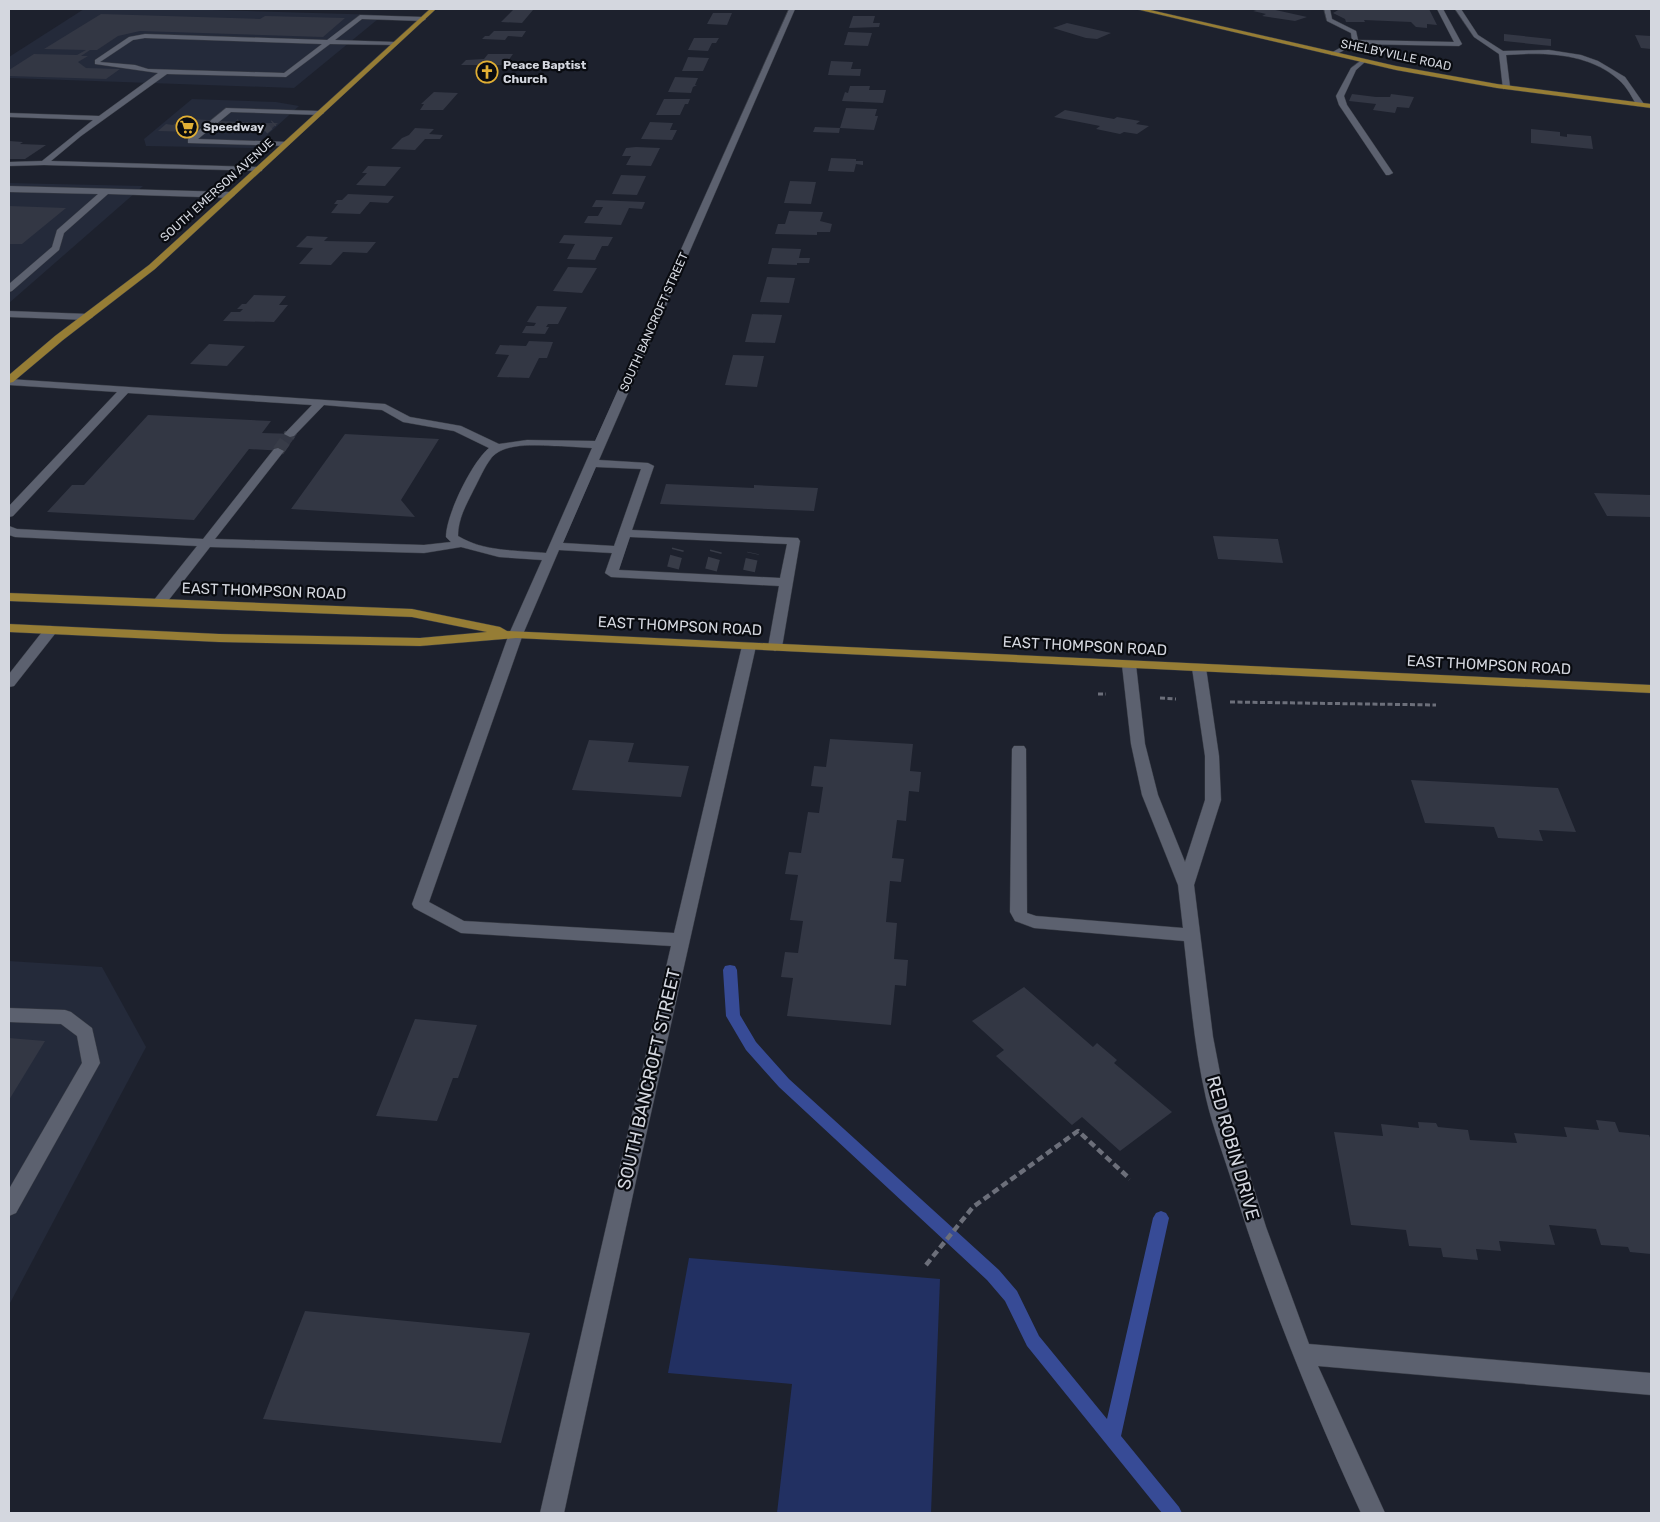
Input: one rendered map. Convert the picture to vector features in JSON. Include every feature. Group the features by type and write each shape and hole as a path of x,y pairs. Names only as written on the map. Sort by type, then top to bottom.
{"main road":[{"name":"SOUTH EMERSON AVENUE","path":"9,381 152,267 434,9"},
{"name":"SHELBYVILLE ROAD","path":"1140,9 1363,61 1506,87 1651,106"},
{"name":"EAST THOMPSON ROAD","path":"9,596 412,613 516,634"},
{"name":"EAST THOMPSON ROAD","path":"9,628 219,638 420,642 516,634 1651,689"}],"street":[{"name":"SOUTH BANCROFT STREET","path":"681,940 461,927 420,904 516,634 792,9"},
{"path":"1327,9 1328,20 1354,32 1355,42"},
{"path":"1333,54 1355,42 1458,44 1440,9"},
{"path":"1458,9 1476,36 1502,53 1550,52 1591,61 1610,70 1623,80 1640,104"},
{"path":"276,84 360,17 423,19"},
{"path":"286,75 147,70 139,66 101,65 97,61 131,38 145,36 395,44"},
{"path":"1502,53 1506,87"},
{"path":"1363,61 1353,69 1340,96 1343,105 1389,173"},
{"path":"44,163 101,118 166,71"},
{"path":"207,73 211,79 226,82"},
{"path":"286,144 191,141 229,110 320,113"},
{"path":"240,122 253,111"},
{"path":"260,123 273,111"},
{"path":"274,123 287,112"},
{"path":"9,115 101,118"},
{"path":"216,142 223,136"},
{"path":"238,143 245,137"},
{"path":"251,143 258,137"},
{"path":"9,164 44,163 259,169"},
{"path":"9,190 231,195"},
{"path":"9,289 56,248 60,232 105,192"},
{"path":"9,314 88,317"},
{"path":"9,381 385,407 406,420 457,428 498,448"},
{"path":"9,513 126,390"},
{"path":"290,434 321,402"},
{"path":"460,544 452,537 452,527 460,506 486,458 493,450 525,443 600,445"},
{"path":"159,603 208,543 278,451"},
{"path":"592,463 648,466 611,572 671,572 748,576 786,582"},
{"path":"9,530 16,533 208,543 424,549 460,544 481,550 553,552 619,550"},
{"path":"625,533 794,541 774,647"},
{"path":"678,549 682,536"},
{"path":"716,551 719,538"},
{"path":"753,553 756,539"},
{"path":"9,683 51,630"},
{"name":"SOUTH BANCROFT STREET","path":"552,1513 749,646"},
{"name":"RED ROBIN DRIVE","path":"1129,665 1138,744 1150,795 1186,885 1200,1013 1216,1099 1239,1177 1302,1354 1336,1434 1373,1513"},
{"name":"RED ROBIN DRIVE","path":"1186,885 1213,800 1212,756 1199,668"},
{"path":"1019,749 1018,912 1021,917 1034,922 1192,936"},
{"path":"9,1015 65,1017 86,1033 91,1063 9,1207"},
{"path":"1302,1354 1651,1384"}],"path":[{"path":"1098,694 1232,702"},
{"path":"926,1265 973,1207 1078,1130 1130,1179"}],"shaded area":[{"path":"84,9 178,9 383,15 294,88 9,78 9,57"},
{"path":"192,99 276,102 299,106 253,148 146,146 144,139"},
{"path":"9,183 143,186 9,303"},
{"path":"9,961 102,967 146,1047 9,1305"},
{"path":"689,1258 940,1279 931,1513 777,1513 792,1384 668,1373"}],"building":[{"path":"1271,9 1307,17 1295,21 1262,16 1266,14 1253,11"},
{"path":"1340,9 1429,9 1437,25 1427,24 1427,28 1416,27 1411,22 1364,20 1365,22 1346,22 1345,19 1333,13"},
{"path":"513,10 533,10 522,23 501,22"},
{"path":"713,13 732,13 727,25 707,24"},
{"path":"101,14 260,19 265,16 345,18 323,37 140,31 118,36 97,50 90,50 81,56 88,56 78,62 86,68 120,69 106,79 9,76 9,70 34,54 77,55 86,50 44,49"},
{"path":"853,16 875,16 873,23 880,23 879,27 849,28"},
{"path":"1067,23 1111,33 1097,39 1086,38 1053,28"},
{"path":"494,31 526,31 522,37 508,36 505,40 482,39"},
{"path":"848,32 872,33 868,46 844,45"},
{"path":"1504,34 1551,39 1551,46 1504,41"},
{"path":"1635,35 1651,36 1651,49 1641,48"},
{"path":"694,38 719,38 716,43 712,43 708,51 688,50"},
{"path":"488,54 513,54 505,65 461,65 466,60 484,59"},
{"path":"688,57 709,58 703,71 682,71"},
{"path":"831,61 853,62 851,69 861,69 860,76 828,75"},
{"path":"675,77 698,78 695,85 697,85 693,87 691,93 668,92"},
{"path":"850,86 870,86 869,90 886,90 883,103 842,101 845,92 848,93"},
{"path":"434,92 458,93 443,110 420,110 424,104 421,104"},
{"path":"1352,94 1390,97 1391,94 1414,97 1409,108 1397,107 1395,113 1373,110 1376,104 1349,101"},
{"path":"664,99 690,99 688,104 685,104 680,115 656,115"},
{"path":"846,108 877,109 875,116 878,116 874,130 840,128"},
{"path":"1065,110 1114,119 1117,117 1140,121 1136,124 1149,126 1137,134 1124,132 1120,134 1096,129 1100,126 1054,117"},
{"path":"180,120 210,120 193,132 158,131 166,124 173,125"},
{"path":"221,121 278,123 269,131 211,129"},
{"path":"650,122 673,123 670,130 677,130 672,140 641,139"},
{"path":"815,127 840,128 839,133 813,132"},
{"path":"415,128 434,129 429,134 443,135 440,139 425,139 415,150 391,149 402,138 409,135"},
{"path":"1531,129 1560,132 1560,136 1567,137 1567,134 1591,136 1593,149 1531,143"},
{"path":"9,141 23,142 20,144 46,145 25,159 9,159"},
{"path":"626,148 660,148 651,166 626,165 631,156 622,156"},
{"path":"831,158 856,159 856,161 863,161 863,165 856,164 854,172 828,171"},
{"path":"368,166 401,167 385,186 356,185 367,173 362,173"},
{"path":"621,175 646,176 637,195 612,194"},
{"path":"790,181 816,182 811,204 784,203"},
{"path":"348,194 394,196 388,203 370,202 360,214 331,213 338,204 334,204 337,200 342,200"},
{"path":"596,200 645,202 642,209 629,208 621,225 584,223 588,216 598,216 603,207 592,207"},
{"path":"9,206 66,208 22,244 9,244"},
{"path":"789,211 823,212 820,221 832,224 830,232 817,232 817,235 775,234 778,224 785,224"},
{"path":"564,235 613,237 608,246 602,246 595,260 567,259 575,244 559,243"},
{"path":"307,236 328,237 324,241 376,242 367,253 343,252 331,265 299,264 313,248 296,247"},
{"path":"772,248 801,249 799,258 810,258 809,263 797,263 797,265 768,264"},
{"path":"568,267 597,268 582,293 553,291"},
{"path":"767,277 795,278 789,303 760,302"},
{"path":"254,295 286,296 279,305 288,305 274,322 223,321 231,312 240,312 243,309 237,309 242,304 246,304"},
{"path":"537,306 567,307 558,324 548,324 546,327 549,327 545,334 522,333 526,326 534,326 536,323 527,322"},
{"path":"752,314 782,315 775,343 745,342"},
{"path":"529,341 553,342 547,358 539,358 529,378 497,377 509,355 495,354 500,345 526,346"},
{"path":"209,344 245,346 227,366 190,364"},
{"path":"733,355 764,356 757,387 725,385"},
{"path":"148,415 271,421 262,433 297,434 285,451 249,449 194,520 47,512 72,485 84,485"},
{"path":"345,434 439,439 401,500 415,517 291,509"},
{"path":"666,484 754,488 754,485 818,488 814,511 660,504"},
{"path":"1594,493 1651,495 1651,517 1607,516"},
{"path":"1213,536 1278,539 1283,563 1218,559"},
{"path":"830,739 913,744 910,771 921,772 919,792 909,791 906,821 897,820 892,858 904,859 901,882 890,881 886,922 897,923 894,959 908,960 906,986 895,985 891,1025 787,1016 793,978 781,977 785,952 798,953 803,921 790,920 798,875 785,874 789,852 801,853 808,812 819,813 823,787 811,786 814,766 826,767"},
{"path":"589,740 634,743 628,762 689,766 681,797 572,790"},
{"path":"1411,780 1558,788 1576,832 1539,830 1543,841 1498,838 1494,827 1425,823"},
{"path":"1024,987 1093,1047 1097,1043 1117,1060 1114,1063 1172,1112 1120,1151 1082,1117 1072,1125 996,1056 1004,1050 972,1021"},
{"path":"415,1019 477,1025 458,1078 453,1078 437,1121 376,1116"},
{"path":"9,1038 45,1041 9,1100"},
{"path":"1596,1120 1615,1122 1619,1132 1649,1135 1651,1140 1651,1254 1630,1252 1628,1247 1601,1245 1596,1229 1549,1225 1555,1245 1499,1241 1501,1251 1476,1249 1478,1260 1443,1257 1441,1248 1409,1246 1406,1230 1351,1225 1334,1132 1383,1136 1381,1124 1419,1128 1418,1122 1436,1123 1438,1127 1468,1130 1470,1140 1517,1143 1514,1133 1567,1137 1564,1127 1599,1130"},
{"path":"305,1311 530,1333 501,1443 263,1419"}],"waterway":[{"path":"730,970 733,1016 751,1046 784,1083 993,1275 1011,1296 1033,1341 1173,1513"},
{"path":"1112,1437 1161,1218"}],"tunnel":[{"path":"230,130 240,122"},
{"path":"265,131 274,123"},
{"path":"278,451 290,434"},
{"path":"673,568 678,549"},
{"path":"711,570 716,551"},
{"path":"749,571 753,553"}],"place":[{"name":"Peace Baptist Church","path":"487,72"},
{"name":"Speedway","path":"187,127"}]}
